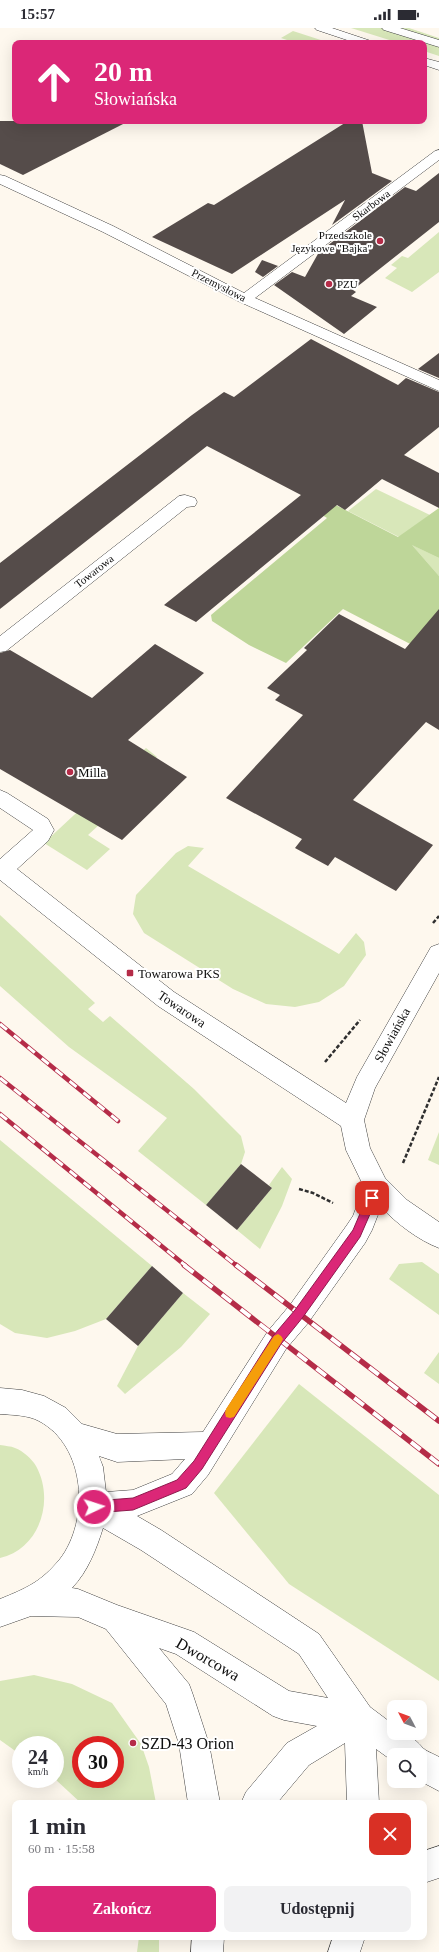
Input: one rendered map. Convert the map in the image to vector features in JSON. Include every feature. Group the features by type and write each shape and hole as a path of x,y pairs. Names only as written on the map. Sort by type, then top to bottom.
{"street":[{"path":"321,28 358,40"},
{"path":"388,28 426,40"},
{"path":"427,40 439,44"},
{"path":"427,63 439,66"},
{"name":"Skarbowa","path":"245,298 439,154"},
{"name":"Przemysłowa","path":"0,179 108,229 245,298 439,386"},
{"name":"Towarowa","path":"0,646 185,500 189,502"},
{"name":"Towarowa","path":"0,798 41,825 44,830 41,835 1,869 166,999 352,1120"},
{"name":"Słowiańska","path":"352,1120 365,1084 439,954"},
{"path":"352,1120 358,1150 376,1186 398,1208 439,1236"},
{"path":"94,1507 133,1504 182,1484 198,1465 277,1340 299,1314 356,1234 363,1222 376,1186"},
{"path":"0,1401 29,1403 57,1417 75,1435 90,1467 94,1507 89,1531 74,1563 54,1585 30,1602 0,1612"},
{"path":"75,1435 117,1448 210,1445"},
{"name":"Dworcowa","path":"94,1507 151,1540 309,1644 360,1718 401,1748"},
{"name":"Dworcowa","path":"30,1602 78,1603 116,1619 184,1642 284,1704 360,1718"},
{"path":"116,1619 178,1695 194,1744 203,1800"},
{"path":"260,1800 298,1754 360,1718 363,1800"},
{"path":"427,1767 439,1776"},
{"path":"427,1866 439,1862"},
{"path":"208,1940 208,1952"},
{"path":"344,1952 348,1940"}],"path":[{"path":"400,1170 439,1076"}],"green space":[{"path":"351,28 409,28 439,38 439,56 427,52 427,40 389,40"},
{"path":"293,31 321,40 287,40 281,38"},
{"path":"439,232 439,272 412,292 385,278 397,268 391,265 402,256 408,258"},
{"path":"376,489 430,515 399,537 348,511"},
{"path":"326,500 398,537 439,508 439,558 412,545 439,576 439,659 343,609 286,663 249,645 212,621 211,615 327,518 314,510"},
{"path":"411,544 439,558 439,576 438,575"},
{"path":"146,748 157,757 128,783 138,789 88,835 110,849 87,870 44,843"},
{"path":"188,846 204,848 188,866 339,954 356,933 364,942 366,955 344,986 319,1002 295,1007 266,1004 233,989 144,933 133,914 136,895 176,853"},
{"path":"0,915 95,1003 88,1009 103,1022 110,1016 194,1089 241,1136 245,1152 241,1164 206,1205 138,1151 167,1118 69,1047 0,986"},
{"path":"439,1132 439,1165 428,1160"},
{"path":"0,1140 152,1266 106,1319 75,1331 47,1338 15,1333 0,1324"},
{"path":"282,1167 292,1179 282,1206 260,1249 237,1230 272,1188 269,1185"},
{"path":"422,1262 439,1274 439,1315 389,1279 399,1264"},
{"path":"183,1293 210,1314 181,1347 125,1394 117,1386 138,1346"},
{"path":"439,1352 439,1384 424,1373"},
{"path":"299,1384 439,1495 439,1681 289,1584 214,1493"},
{"path":"0,1445 18,1449 24,1453 36,1466 42,1479 44,1508 34,1534 25,1545 14,1553 0,1558"},
{"path":"34,1675 72,1684 112,1703 141,1744 149,1767 155,1800 78,1800 64,1787 64,1736 12,1736 12,1749 0,1740 0,1681"},
{"path":"139,1940 159,1940 159,1952 137,1952"}],"building":[{"path":"0,121 12,121 12,124 123,124 23,175 0,164"},
{"path":"343,124 363,124 372,173 392,181 332,225 345,200 232,274 152,237 208,203 214,205"},
{"path":"439,173 439,222 353,290 356,292 351,296 377,307 344,334 274,285 292,272 305,277 319,252 405,187 416,191"},
{"path":"262,260 278,266 263,277 255,272"},
{"path":"311,339 398,385 406,378 439,392 439,427 404,455 439,473 439,508 382,479 345,510 337,505 196,622 164,605 301,495 207,446 0,609 0,563 192,415 224,392 234,397"},
{"path":"439,353 439,378 418,369"},
{"path":"439,609 439,730 426,722 353,800 433,845 396,891 335,857 328,866 295,848 302,839 226,798 303,715 275,700 280,695 267,688 307,650 304,648 339,614 405,649"},
{"path":"155,644 204,673 128,740 187,777 122,840 0,769 0,653 10,650 92,698"},
{"path":"241,1164 272,1188 237,1230 206,1205"},
{"path":"152,1266 183,1293 138,1346 106,1319"}],"railway":[{"path":"0,1024 118,1121"},
{"path":"0,1078 237,1266"},
{"path":"0,1114 186,1266"},
{"path":"184,1265 439,1464"},
{"path":"236,1265 439,1421"}],"slow traffic":[{"path":"230,1413 278,1339"}],"place":[{"name":"Przedszkole Językowe \"Bajka\"","path":"380,241"},
{"name":"PZU","path":"329,284"},
{"name":"Milla","path":"70,772"},
{"name":"Towarowa PKS","path":"130,973"},
{"name":"SZD-43 Orion","path":"133,1743"}],"route":[{"path":"94,1507 133,1504 182,1484 198,1465 277,1340 299,1314 356,1234 363,1222 372,1198"}]}
